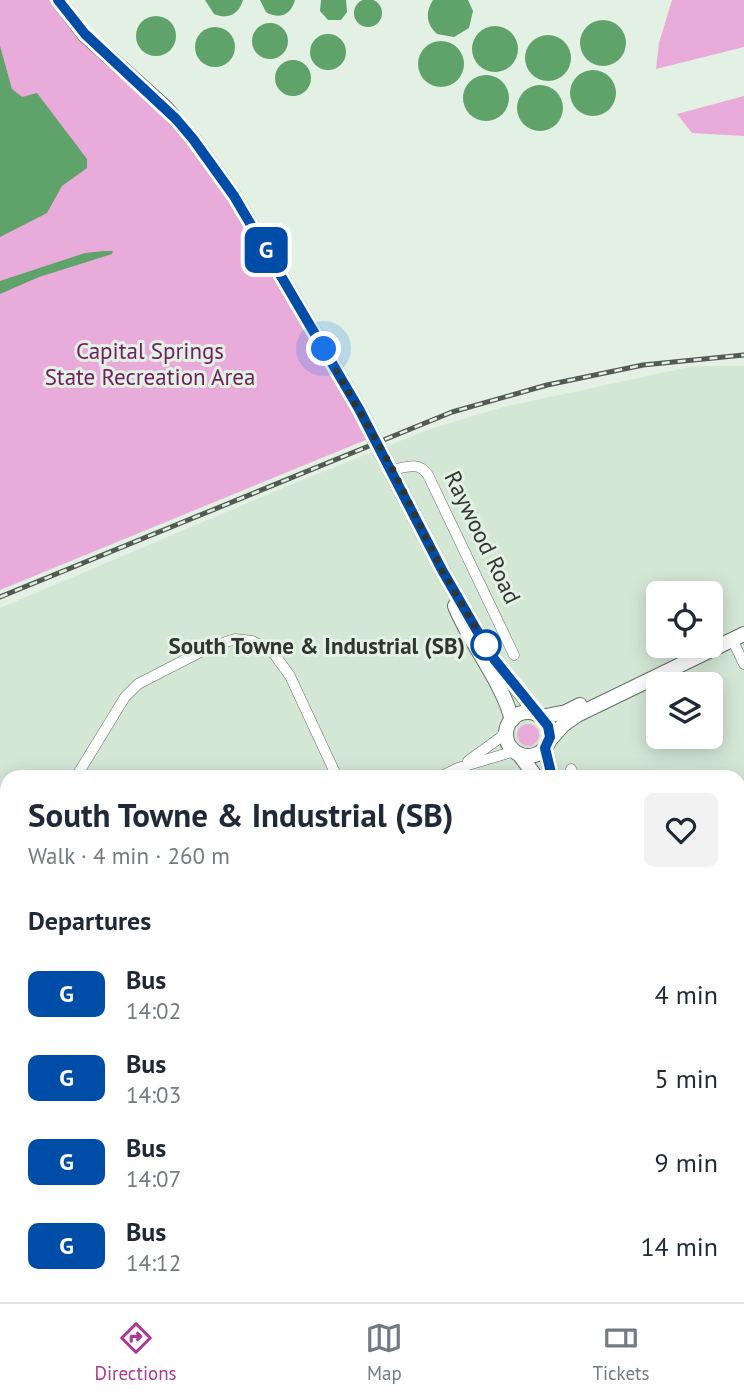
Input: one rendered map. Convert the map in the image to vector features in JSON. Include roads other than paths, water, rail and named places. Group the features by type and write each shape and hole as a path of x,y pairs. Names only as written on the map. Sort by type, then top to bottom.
{"street":[{"path":"58,0 85,34 166,108 193,139 234,196 393,470 442,570 494,659 550,731 547,745 551,770"},
{"name":"Raywood Road","path":"393,470 414,466 424,470 514,655"},
{"path":"442,570 463,626 507,700 510,722 508,742 530,770"},
{"path":"458,768 517,753 533,755 577,715 738,636 744,664"},
{"path":"80,770 125,697 138,684 208,648 235,639 252,641 272,651 290,676 334,770"},
{"path":"454,770 501,737 510,722 523,713 539,716 566,712 603,695 621,693"}],"railway":[{"path":"0,597 452,412 547,385 643,365 744,355"}],"place":[{"name":"South Towne & Industrial (SB)","path":"486,645"}],"park label":[{"name":"Capital Springs State Recreation Area","path":"150,363"}]}
